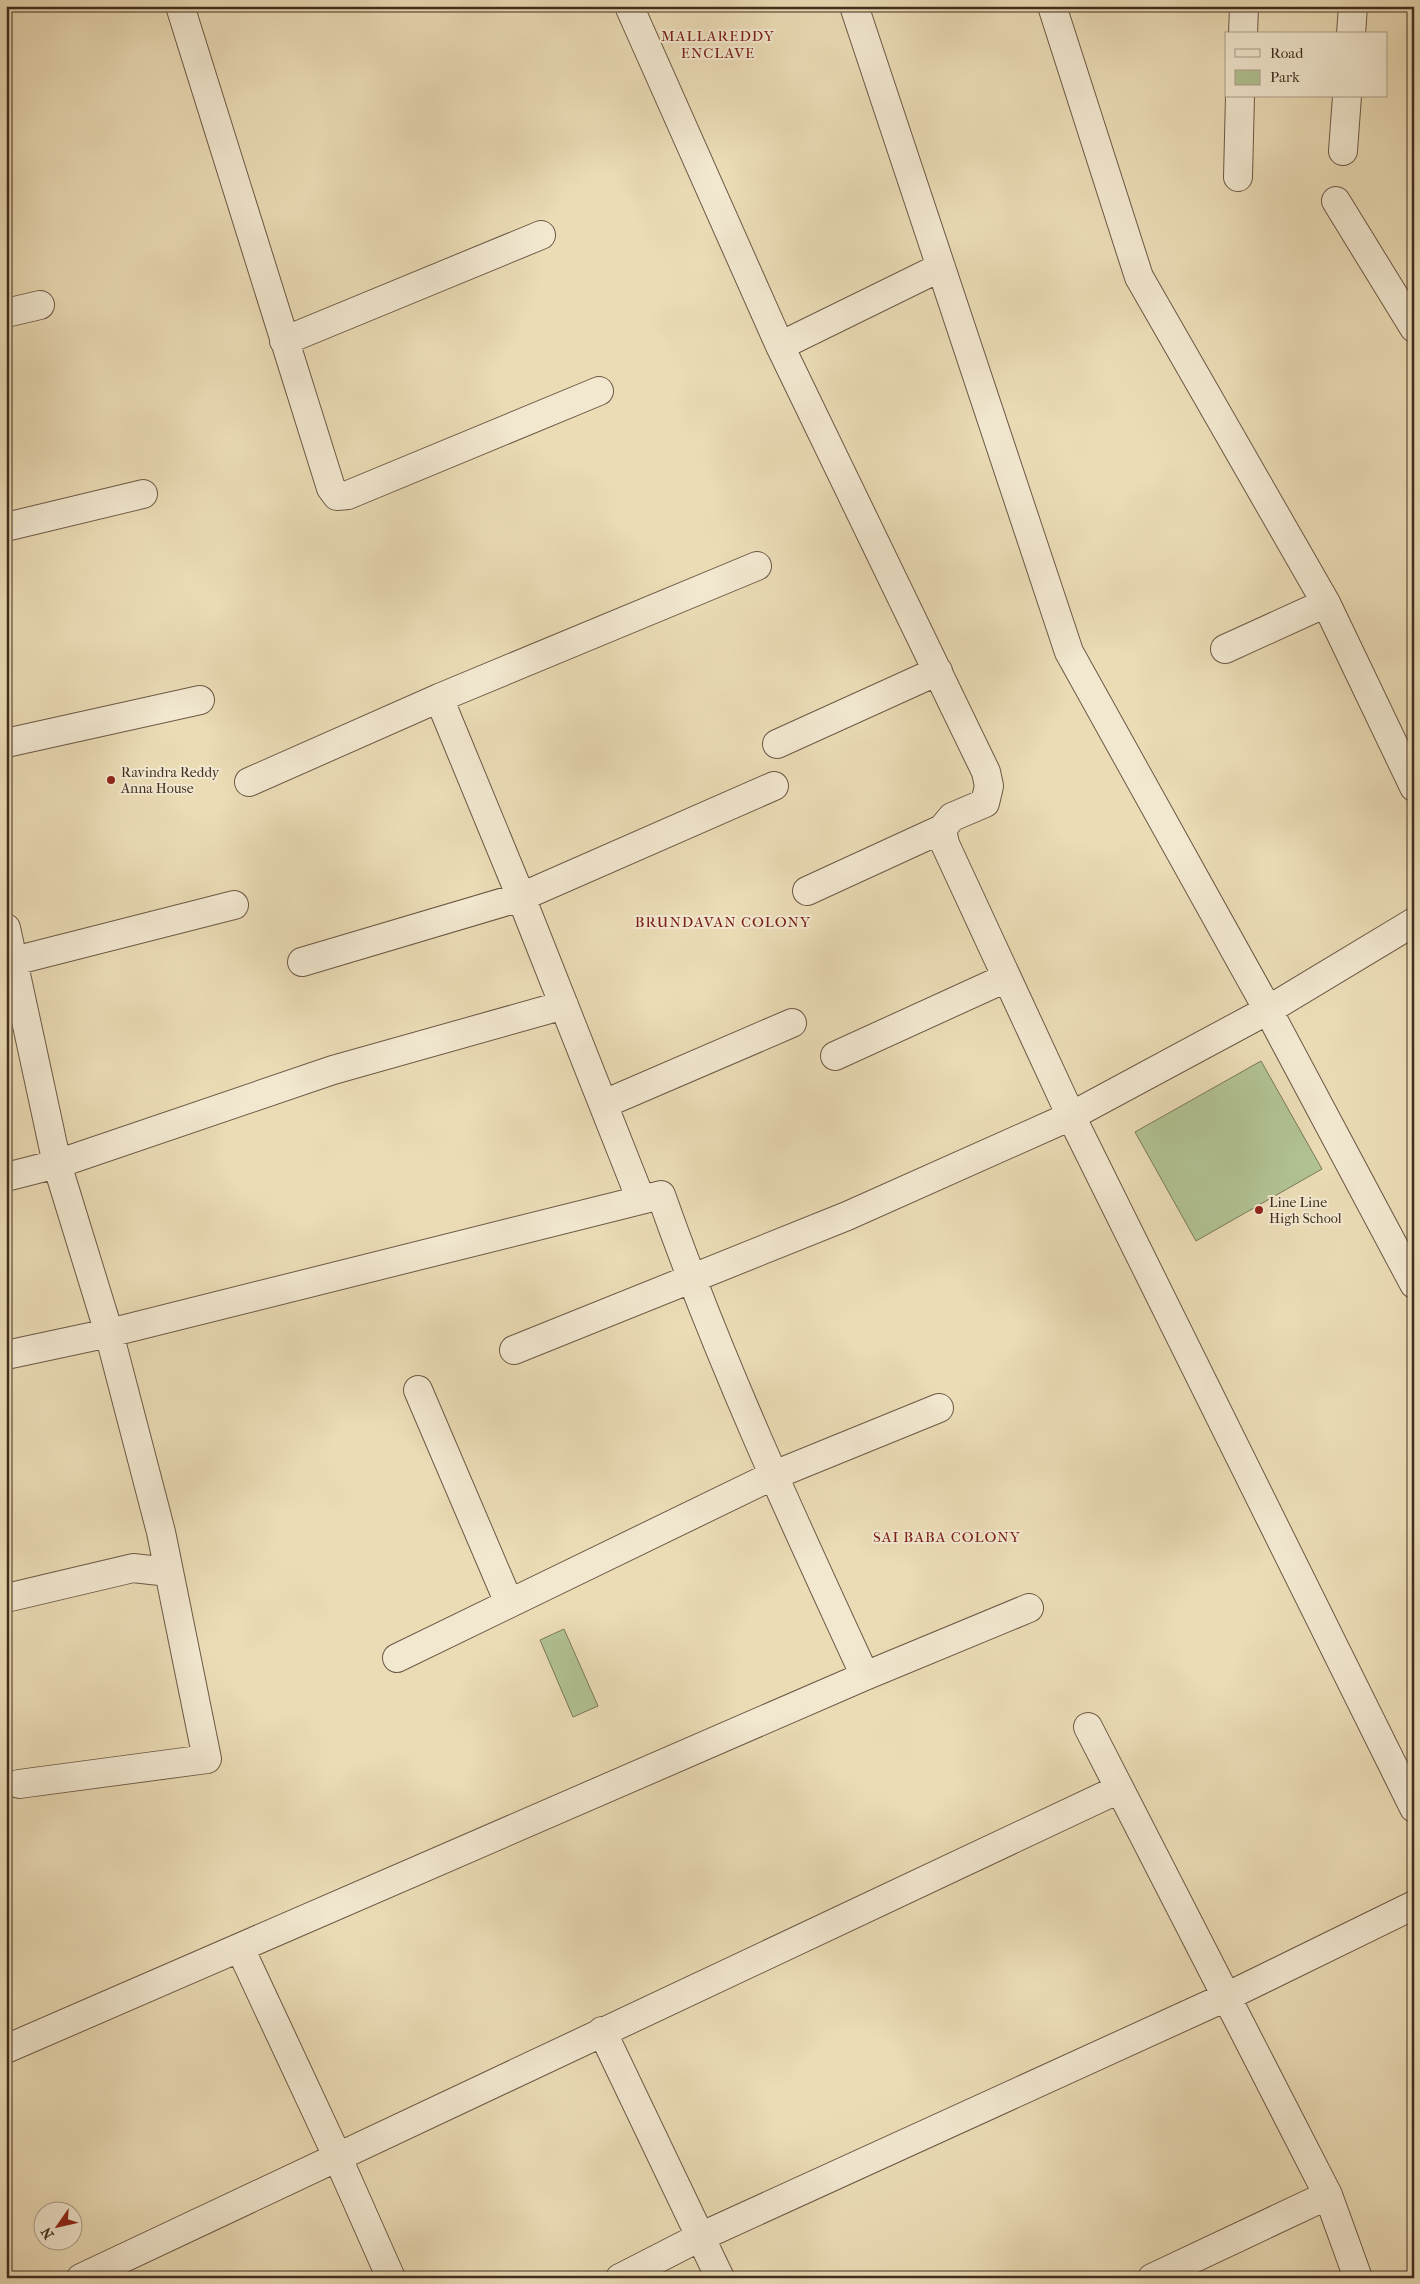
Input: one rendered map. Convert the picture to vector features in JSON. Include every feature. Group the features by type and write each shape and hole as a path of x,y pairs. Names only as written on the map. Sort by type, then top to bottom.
{"street":[{"path":"180,6 331,488 337,496 348,495 599,391"},
{"path":"629,6 780,346 938,671 986,772 990,786 984,802 952,817 942,829 806,891"},
{"path":"854,6 1069,652 1268,1010 1414,1284"},
{"path":"1052,6 1140,277 1326,603 1414,787"},
{"path":"1243,32 1244,6"},
{"path":"1351,32 1353,6"},
{"path":"1238,177 1240,98"},
{"path":"1343,151 1347,98"},
{"path":"1336,201 1414,328"},
{"path":"284,341 541,235"},
{"path":"780,346 941,267"},
{"path":"6,313 40,305"},
{"path":"6,527 143,494"},
{"path":"249,782 439,698 757,566"},
{"path":"1224,649 1326,603"},
{"path":"777,744 938,671"},
{"path":"439,698 604,1104 641,1200"},
{"path":"6,743 200,700"},
{"path":"302,962 521,898 774,786"},
{"path":"942,829 945,844 1071,1116 1413,1806"},
{"path":"10,962 234,905"},
{"path":"514,1350 847,1216 1071,1116 1268,1010 1414,922"},
{"path":"6,928 10,962 57,1164 109,1333 160,1532 207,1759 20,1784"},
{"path":"835,1056 1006,978"},
{"path":"6,1177 57,1164 333,1070 564,1005"},
{"path":"604,1104 792,1023"},
{"path":"6,1355 109,1333 661,1195 691,1280 772,1476 865,1676"},
{"path":"418,1390 509,1603"},
{"path":"397,1658 772,1476 939,1408"},
{"path":"6,1598 133,1568 169,1572"},
{"path":"6,2049 865,1676 1029,1608"},
{"path":"1088,1728 1328,2195 1358,2278"},
{"path":"81,2278 602,2031 1120,1789"},
{"path":"620,2278 700,2236 1226,1997 1414,1905"},
{"path":"240,1948 337,2156 391,2278"},
{"path":"602,2031 720,2278"},
{"path":"1152,2278 1328,2195"}],"green space":[{"path":"1261,1061 1322,1169 1196,1241 1135,1132"},
{"path":"564,1629 598,1706 573,1717 540,1640"}],"place":[{"name":"Ravindra Reddy Anna House","path":"111,780"},
{"name":"Line Line High School","path":"1259,1210"}],"district":[{"name":"MALLAREDDY ENCLAVE","path":"718,44"},
{"name":"BRUNDAVAN COLONY","path":"723,922"},
{"name":"SAI BABA COLONY","path":"947,1537"}]}
